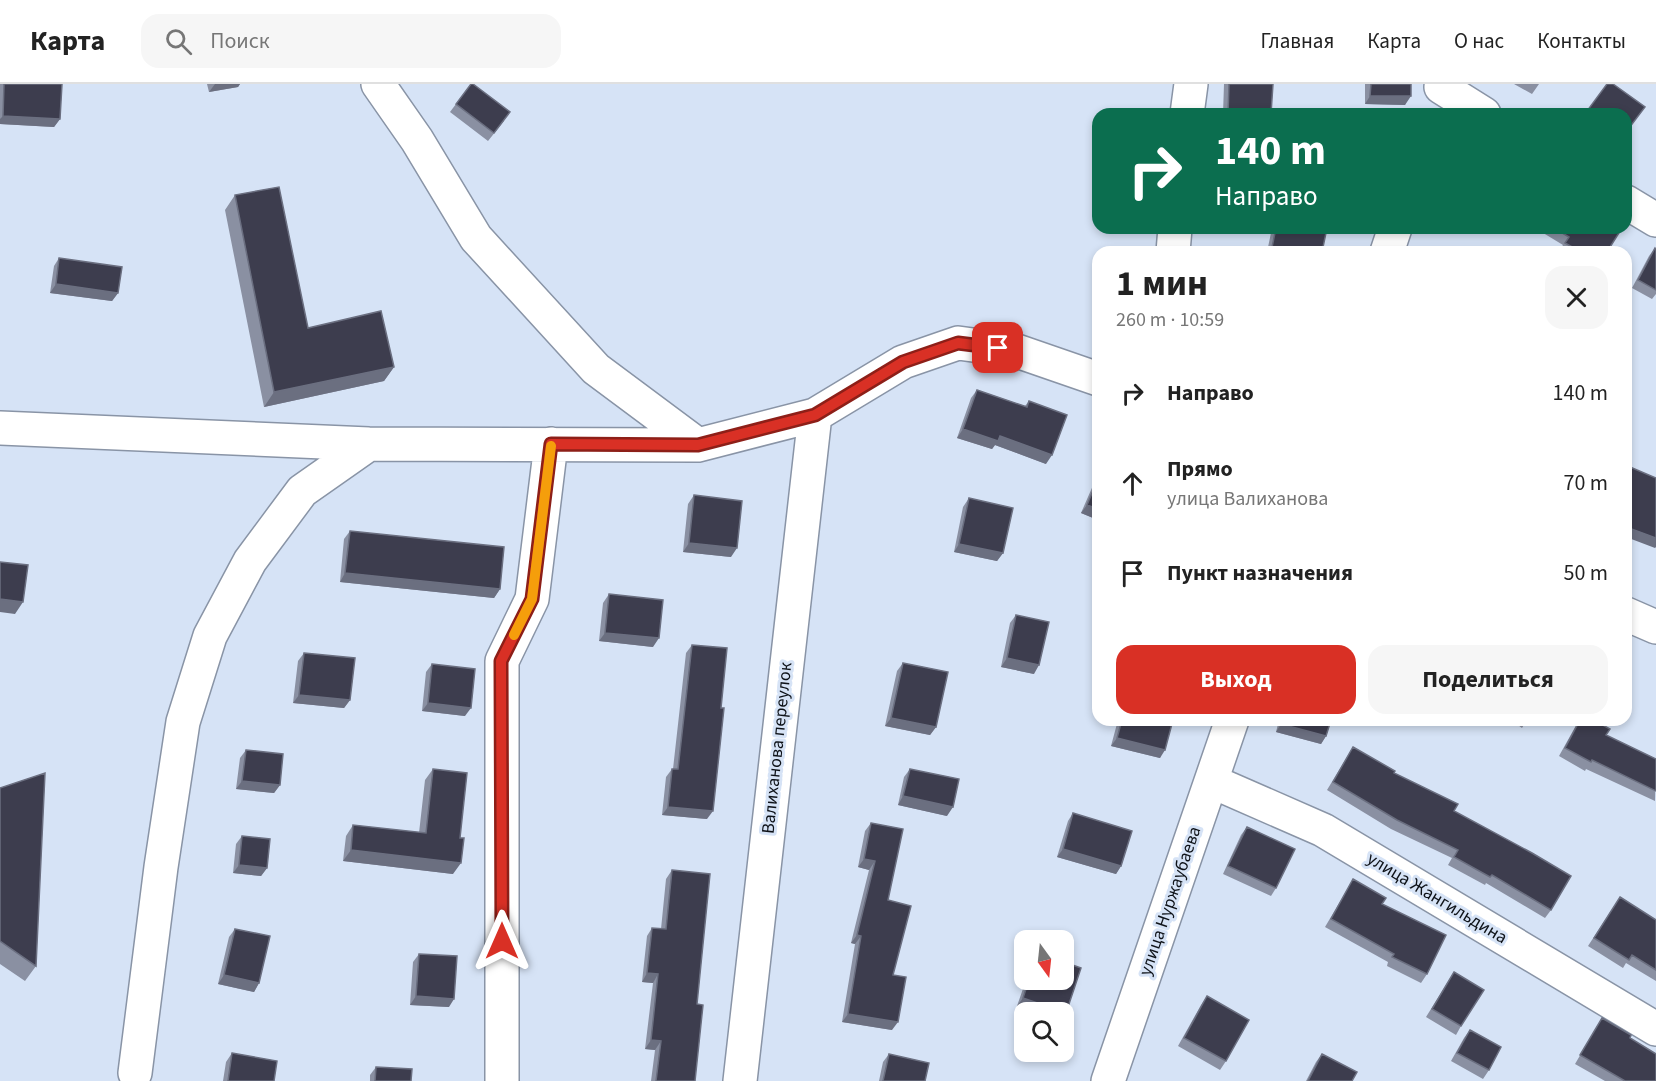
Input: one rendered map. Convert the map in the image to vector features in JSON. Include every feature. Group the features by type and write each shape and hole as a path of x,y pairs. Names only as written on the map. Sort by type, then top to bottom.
{"street":[{"path":"378,84 417,140 476,238 596,369 698,445"},
{"path":"1188,108 1191,84"},
{"path":"1438,95 1469,108"},
{"path":"1632,206 1656,220"},
{"path":"0,428 369,444 698,445 815,415 903,362 958,343 1017,351 1092,377"},
{"name":"Валиханова переулок","path":"740,1081 815,415"},
{"path":"135,1073 161,867 183,722 210,636 250,561 302,491 369,444"},
{"path":"502,1081 501,661 532,599 551,444"},
{"path":"1632,617 1656,627"},
{"name":"улица Нуржаубаева","path":"1120,1076 1230,726"},
{"name":"улица Жангильдина","path":"1211,781 1323,830 1656,1029"}],"building":[{"path":"4,84 62,84 60,119 3,116"},
{"path":"471,84 510,112 494,133 456,104"},
{"path":"1229,84 1273,84 1271,108 1228,108"},
{"path":"1371,84 1411,84 1411,96 1370,96"},
{"path":"1607,84 1613,84 1645,107 1632,124 1632,108 1589,108"},
{"path":"279,187 308,328 381,311 394,367 274,392 235,195"},
{"path":"1275,234 1326,234 1323,246 1272,246"},
{"path":"1564,234 1618,234 1611,246 1570,246 1565,243 1569,237"},
{"path":"1656,249 1656,290 1638,280"},
{"path":"59,258 122,267 118,293 56,284"},
{"path":"977,390 1027,407 1029,401 1067,415 1052,455 1000,436 998,441 963,429"},
{"path":"1632,468 1656,478 1656,538 1632,529"},
{"path":"1092,493 1092,507 1087,505"},
{"path":"694,495 742,501 737,548 689,543"},
{"path":"969,498 1013,508 1003,553 959,544"},
{"path":"350,531 504,547 500,589 345,573"},
{"path":"0,562 28,565 23,602 0,599"},
{"path":"609,594 663,600 659,638 605,633"},
{"path":"1016,615 1049,622 1039,665 1007,658"},
{"path":"692,645 727,648 721,708 724,708 713,811 668,807 672,769 678,769"},
{"path":"304,653 355,658 350,700 299,695"},
{"path":"903,663 948,672 936,727 891,718"},
{"path":"432,664 475,669 471,708 428,703"},
{"path":"1120,726 1171,726 1165,750 1117,738"},
{"path":"1288,726 1329,726 1326,736"},
{"path":"1577,726 1605,726 1610,729 1606,735 1656,759 1656,791 1592,760 1591,762 1565,748"},
{"path":"1353,747 1395,771 1394,773 1458,804 1454,811 1571,876 1551,910 1492,875 1490,877 1454,857 1458,850 1397,820 1333,782"},
{"path":"246,750 283,754 280,785 242,781"},
{"path":"433,769 467,773 460,838 464,838 461,863 351,850 353,825 426,833"},
{"path":"910,769 959,779 953,807 903,796"},
{"path":"45,773 36,966 0,941 0,788"},
{"path":"1073,813 1132,831 1121,866 1063,849"},
{"path":"871,823 903,829 888,900 911,906 893,975 906,977 898,1022 848,1014 861,936 857,935 875,861 864,859"},
{"path":"1247,827 1295,849 1276,888 1228,866"},
{"path":"242,836 270,839 267,868 239,865"},
{"path":"672,870 710,874 697,1004 703,1005 695,1081 656,1081 661,1041 651,1040 658,974 647,973 652,928 666,929"},
{"path":"1353,879 1386,898 1382,904 1446,935 1427,974 1392,957 1394,954 1331,919"},
{"path":"1620,897 1656,920 1656,970 1632,955 1629,960 1594,938"},
{"path":"235,929 270,936 259,983 224,975"},
{"path":"419,954 457,956 454,999 416,996"},
{"path":"1074,966 1081,968 1074,989"},
{"path":"1454,972 1484,990 1461,1026 1432,1009"},
{"path":"1026,990 1074,990 1070,1002 1034,1002 1023,998"},
{"path":"1207,996 1249,1020 1226,1061 1184,1038"},
{"path":"1602,1018 1631,1035 1630,1038 1656,1054 1656,1081 1625,1081 1580,1055"},
{"path":"1470,1030 1501,1047 1489,1070 1457,1053"},
{"path":"232,1053 277,1061 274,1081 228,1081"},
{"path":"889,1054 929,1063 925,1081 883,1081"},
{"path":"1322,1054 1357,1072 1352,1081 1308,1081"},
{"path":"376,1067 412,1069 411,1081 375,1081"}],"slow traffic":[{"path":"514,635 532,599 551,446"}],"route":[{"path":"502,941 501,661 532,599 551,444 698,445 815,415 903,362 958,343 998,348"}]}
